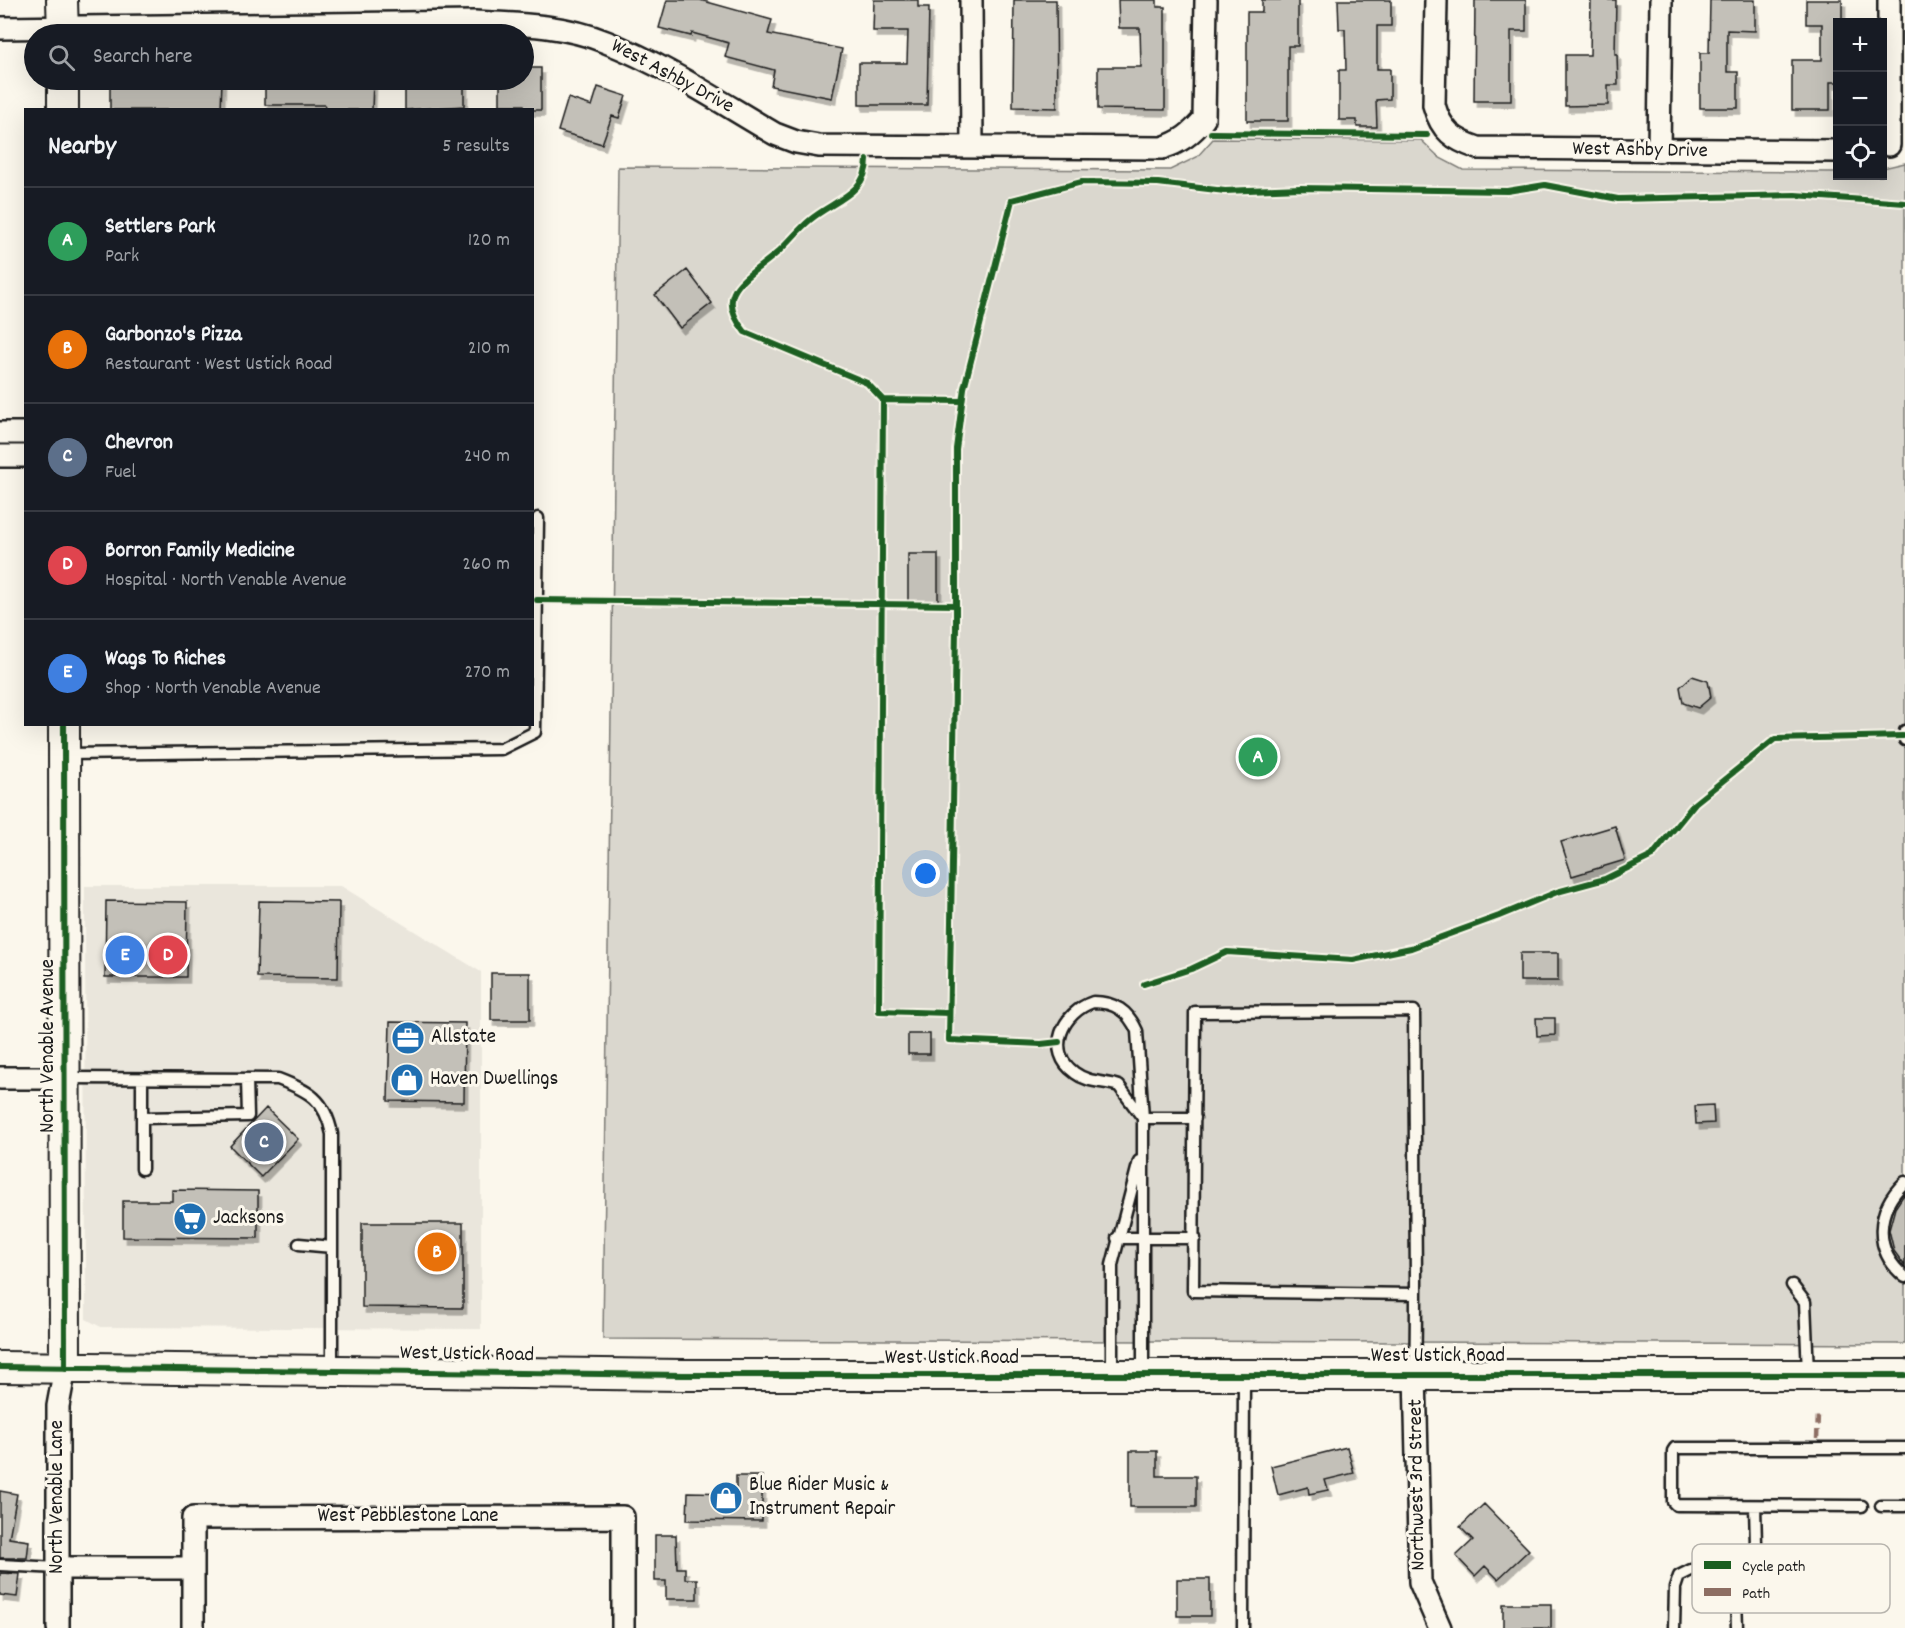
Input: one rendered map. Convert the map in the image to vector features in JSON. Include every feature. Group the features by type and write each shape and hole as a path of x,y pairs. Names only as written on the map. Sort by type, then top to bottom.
{"main road":[{"path":"63,90 63,108"},
{"name":"North Venable Avenue","path":"64,726 65,1368"},
{"name":"West Ustick Road","path":"0,1367 332,1369 683,1376 1415,1374 1905,1376"}],"street":[{"path":"971,0 972,147"},
{"name":"West Ashby Drive","path":"534,25 605,41 657,66 775,134 796,142 819,146 1162,148 1179,142 1191,134 1203,119 1206,99 1206,0"},
{"name":"West Ashby Drive","path":"1436,0 1434,105 1438,121 1447,133 1478,148 1833,151"},
{"path":"1659,151 1661,0"},
{"path":"1889,0 1892,144"},
{"name":"West Ashby Drive","path":"32,24 63,20 514,24"},
{"name":"West Ashby Drive","path":"0,28 24,25"},
{"path":"0,433 24,433"},
{"path":"0,456 24,456"},
{"path":"0,1078 66,1078"},
{"name":"North Venable Lane","path":"58,1628 58,1406 65,1368"},
{"name":"Northwest 3rd Street","path":"1415,1374 1420,1582 1440,1628"},
{"name":"West Pebblestone Lane","path":"193,1568 193,1518 623,1517 623,1628"},
{"path":"58,1568 193,1568 193,1628"}],"lane":[{"path":"64,754 501,749 535,732 538,518"},
{"path":"1905,731 1905,740"},
{"path":"1143,1118 1119,1086 1082,1078 1065,1064 1059,1042 1061,1031 1065,1020 1082,1006 1105,1002 1116,1006 1132,1020 1139,1042 1143,1118 1143,1376"},
{"path":"1415,1374 1416,1294 1414,1011 1195,1012 1193,1291 1416,1294"},
{"path":"66,1078 278,1079 305,1089 318,1100 330,1121 332,1134 332,1369"},
{"path":"142,1079 142,1169"},
{"path":"142,1118 248,1116 248,1079"},
{"path":"1143,1118 1195,1118"},
{"path":"1112,1376 1112,1265 1117,1238 1143,1146"},
{"path":"1905,1182 1893,1193 1883,1210 1881,1228 1888,1257 1894,1268 1905,1277"},
{"path":"1117,1238 1195,1238"},
{"path":"299,1244 332,1247"},
{"path":"1792,1285 1805,1302 1808,1376"},
{"path":"1243,1628 1244,1375"},
{"path":"1862,1506 1676,1505 1673,1502 1672,1451 1675,1448 1905,1448"},
{"path":"1755,1506 1756,1544"},
{"path":"1881,1506 1905,1506"},
{"path":"0,1565 58,1568"},
{"path":"1674,1628 1675,1588 1679,1576 1692,1570"},
{"path":"1736,1613 1737,1628"}],"shaded area":[{"path":"1213,139 1421,140 1440,158 1463,170 1833,172 1833,180 1887,180 1887,167 1905,163 1905,1344 603,1339 618,167 1170,170 1197,157"},
{"path":"85,886 341,886 481,972 481,1329 101,1327 86,1319"}],"building":[{"path":"667,0 700,0 772,20 768,34 842,49 832,98 771,86 774,70 725,57 729,43 692,33 691,36 659,28"},
{"path":"874,0 918,0 918,7 929,7 927,105 859,105 859,63 907,63 908,31 873,31"},
{"path":"1014,0 1056,0 1057,108 1013,107"},
{"path":"1118,0 1157,0 1157,7 1165,7 1165,110 1098,109 1098,67 1141,67 1140,28 1119,28"},
{"path":"1262,0 1298,0 1298,46 1288,46 1288,121 1247,121 1247,12 1262,12"},
{"path":"1338,0 1391,0 1391,26 1377,26 1377,69 1390,69 1390,99 1376,100 1377,127 1357,127 1357,120 1339,120 1339,70 1346,70 1345,29 1339,29"},
{"path":"1475,0 1526,0 1526,31 1511,31 1511,101 1474,101"},
{"path":"1591,0 1616,0 1615,54 1617,54 1618,85 1608,85 1608,105 1565,106 1565,55 1590,55"},
{"path":"1710,0 1755,0 1755,31 1727,30 1727,72 1738,72 1738,108 1700,108 1700,53 1709,53"},
{"path":"1806,0 1842,0 1842,18 1833,18 1833,82 1830,82 1830,110 1792,110 1792,60 1822,60 1822,24 1806,24"},
{"path":"534,68 541,68 541,110 524,108 524,105 500,105 500,90 534,90"},
{"path":"598,87 626,96 619,118 612,116 602,144 558,131 568,98 592,106"},
{"path":"110,90 222,90 221,108 110,108"},
{"path":"265,90 373,90 372,108 265,105"},
{"path":"405,90 464,90 464,106 405,108"},
{"path":"687,270 712,303 680,328 655,295"},
{"path":"908,554 938,554 938,602 908,602"},
{"path":"1692,676 1708,681 1711,697 1698,708 1683,703 1680,687"},
{"path":"1615,826 1625,860 1572,876 1561,842"},
{"path":"106,901 187,902 186,977 105,977"},
{"path":"259,901 339,902 338,978 257,977"},
{"path":"1520,953 1558,953 1558,981 1520,981"},
{"path":"491,973 530,973 530,1020 491,1020"},
{"path":"1536,1018 1555,1018 1555,1035 1537,1036"},
{"path":"390,1022 465,1023 464,1102 388,1101"},
{"path":"908,1034 930,1034 930,1054 908,1054"},
{"path":"1713,1105 1714,1123 1696,1124 1695,1106"},
{"path":"266,1108 298,1139 261,1177 230,1146"},
{"name":"Jacksons","path":"172,1190 258,1191 258,1238 123,1237 123,1201 172,1201"},
{"path":"1905,1193 1905,1266 1894,1251 1889,1230 1895,1208"},
{"path":"362,1223 463,1223 463,1308 362,1307"},
{"path":"1347,1447 1354,1473 1325,1480 1328,1490 1309,1494 1308,1487 1278,1495 1271,1466"},
{"path":"1130,1451 1157,1451 1157,1476 1196,1476 1196,1507 1130,1507"},
{"path":"736,1476 762,1476 762,1521 687,1520 688,1492 736,1493"},
{"path":"0,1491 17,1494 9,1538 29,1541 27,1558 0,1558"},
{"path":"1484,1504 1529,1550 1498,1579 1485,1566 1475,1576 1456,1556 1473,1540 1460,1527"},
{"path":"655,1535 676,1535 677,1568 685,1568 685,1579 697,1579 697,1599 666,1599 666,1581 655,1581"},
{"path":"0,1573 20,1574 17,1597 0,1595"},
{"path":"1177,1579 1210,1579 1210,1616 1177,1616"},
{"path":"1503,1604 1551,1604 1551,1628 1503,1628"}],"marked path":[{"path":"1817,1439 1818,1414"}],"cycle path":[{"path":"1211,133 1427,135"},
{"path":"867,160 865,172 855,189 810,220 778,252 746,278 733,295 732,305 735,318 745,332 867,383 883,400"},
{"path":"1059,1042 1041,1044 949,1040 956,629 956,449 964,388 1012,200 1082,182 1158,183 1225,191 1300,188 1507,191 1545,185 1618,199 1795,195 1905,203"},
{"path":"949,1013 879,1011 883,400 962,401"},
{"path":"537,600 956,605"},
{"path":"64,726 65,1368"},
{"path":"1144,984 1191,969 1227,952 1353,960 1411,948 1557,892 1605,879 1652,856 1695,803 1775,739 1903,736"},
{"path":"0,1367 683,1375 1905,1375"}],"place":[{"name":"Settlers Park","path":"1258,757"},
{"name":"Wags To Riches","path":"125,955"},
{"name":"Borron Family Medicine","path":"168,955"},
{"name":"Allstate","path":"408,1038"},
{"name":"Haven Dwellings","path":"407,1080"},
{"name":"Chevron","path":"264,1142"},
{"name":"Jacksons","path":"190,1219"},
{"name":"Garbonzo's Pizza","path":"437,1252"},
{"name":"Blue Rider Music & Instrument Repair","path":"726,1498"}]}
